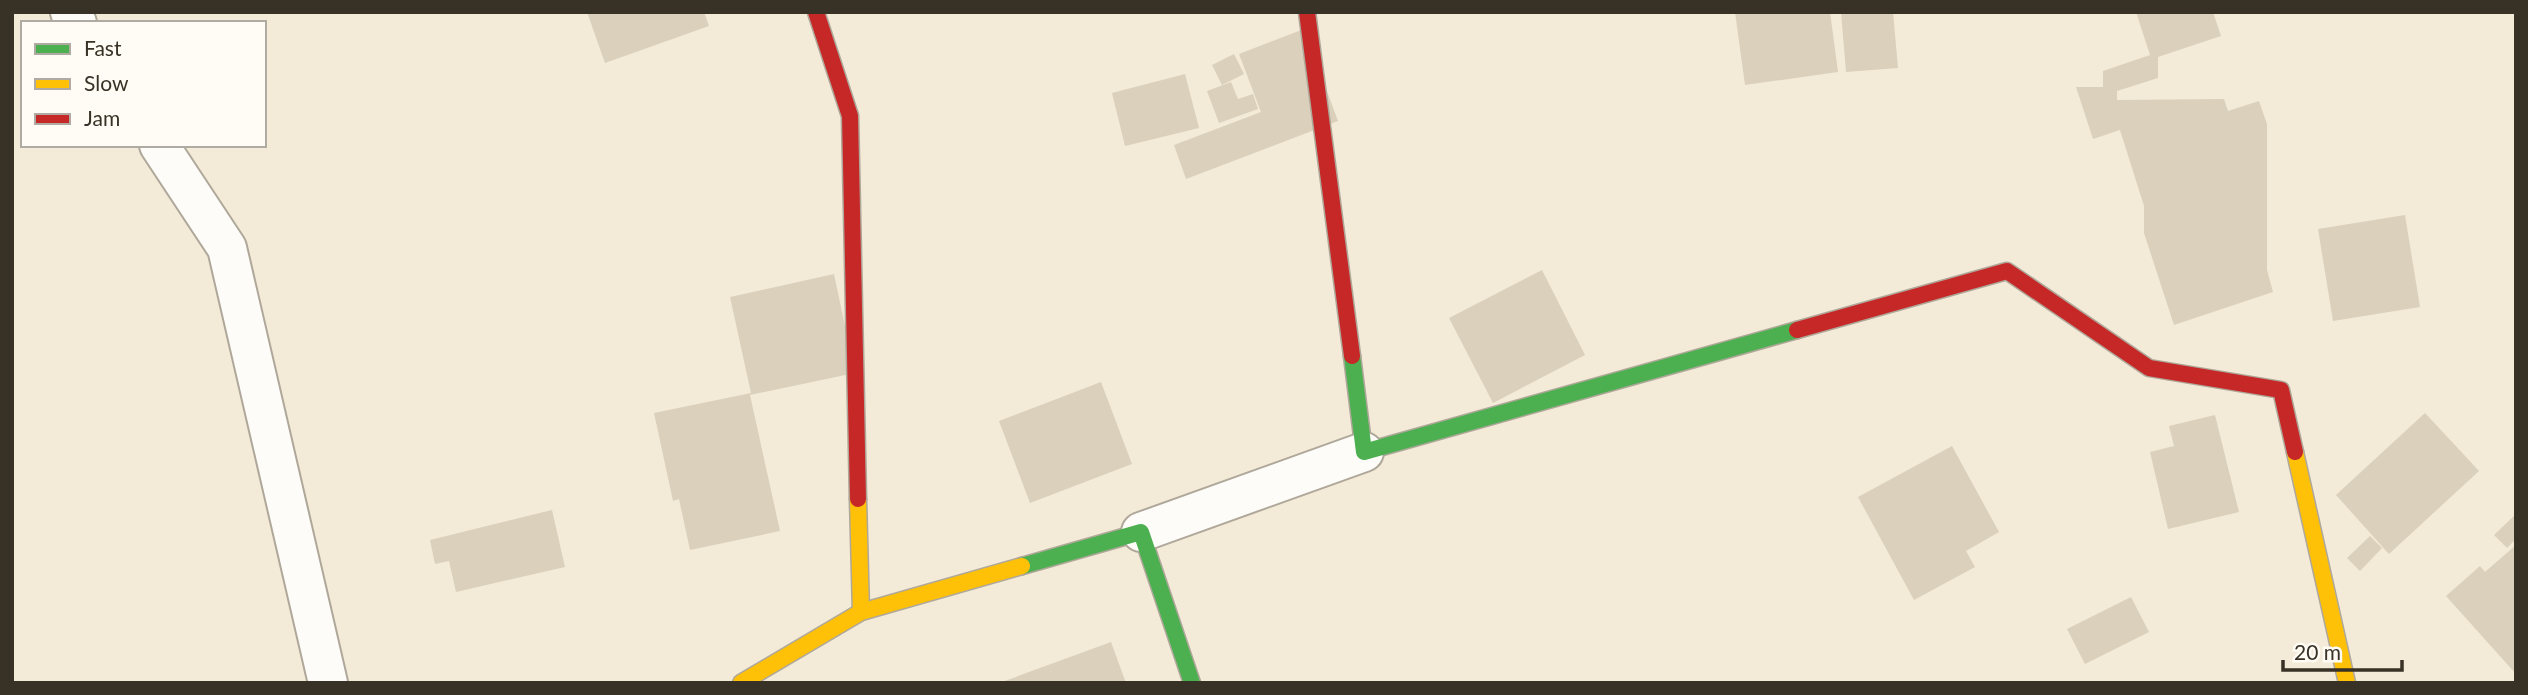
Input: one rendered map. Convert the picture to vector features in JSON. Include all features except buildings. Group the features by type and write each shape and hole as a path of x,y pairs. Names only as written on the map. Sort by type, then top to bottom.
{"street":[{"path":"816,12 850,116 861,612"},
{"path":"1307,12 1364,452"},
{"path":"160,147 227,247 328,683"},
{"path":"741,683 861,612 1141,531 1364,452 2007,271 2149,368 2281,390 2347,683"},
{"path":"1141,531 1192,683"}],"traffic: fast":[{"path":"1352,356 1364,452 1797,330"},
{"path":"1022,566 1141,532 1192,683"}],"traffic: slow":[{"path":"2295,452 2347,683"},
{"path":"858,499 861,612"},
{"path":"741,683 861,612 1022,566"}],"traffic: jam":[{"path":"816,12 850,116 858,499"},
{"path":"1307,12 1352,356"},
{"path":"1797,330 2007,271 2149,368 2281,390 2295,452"}]}
